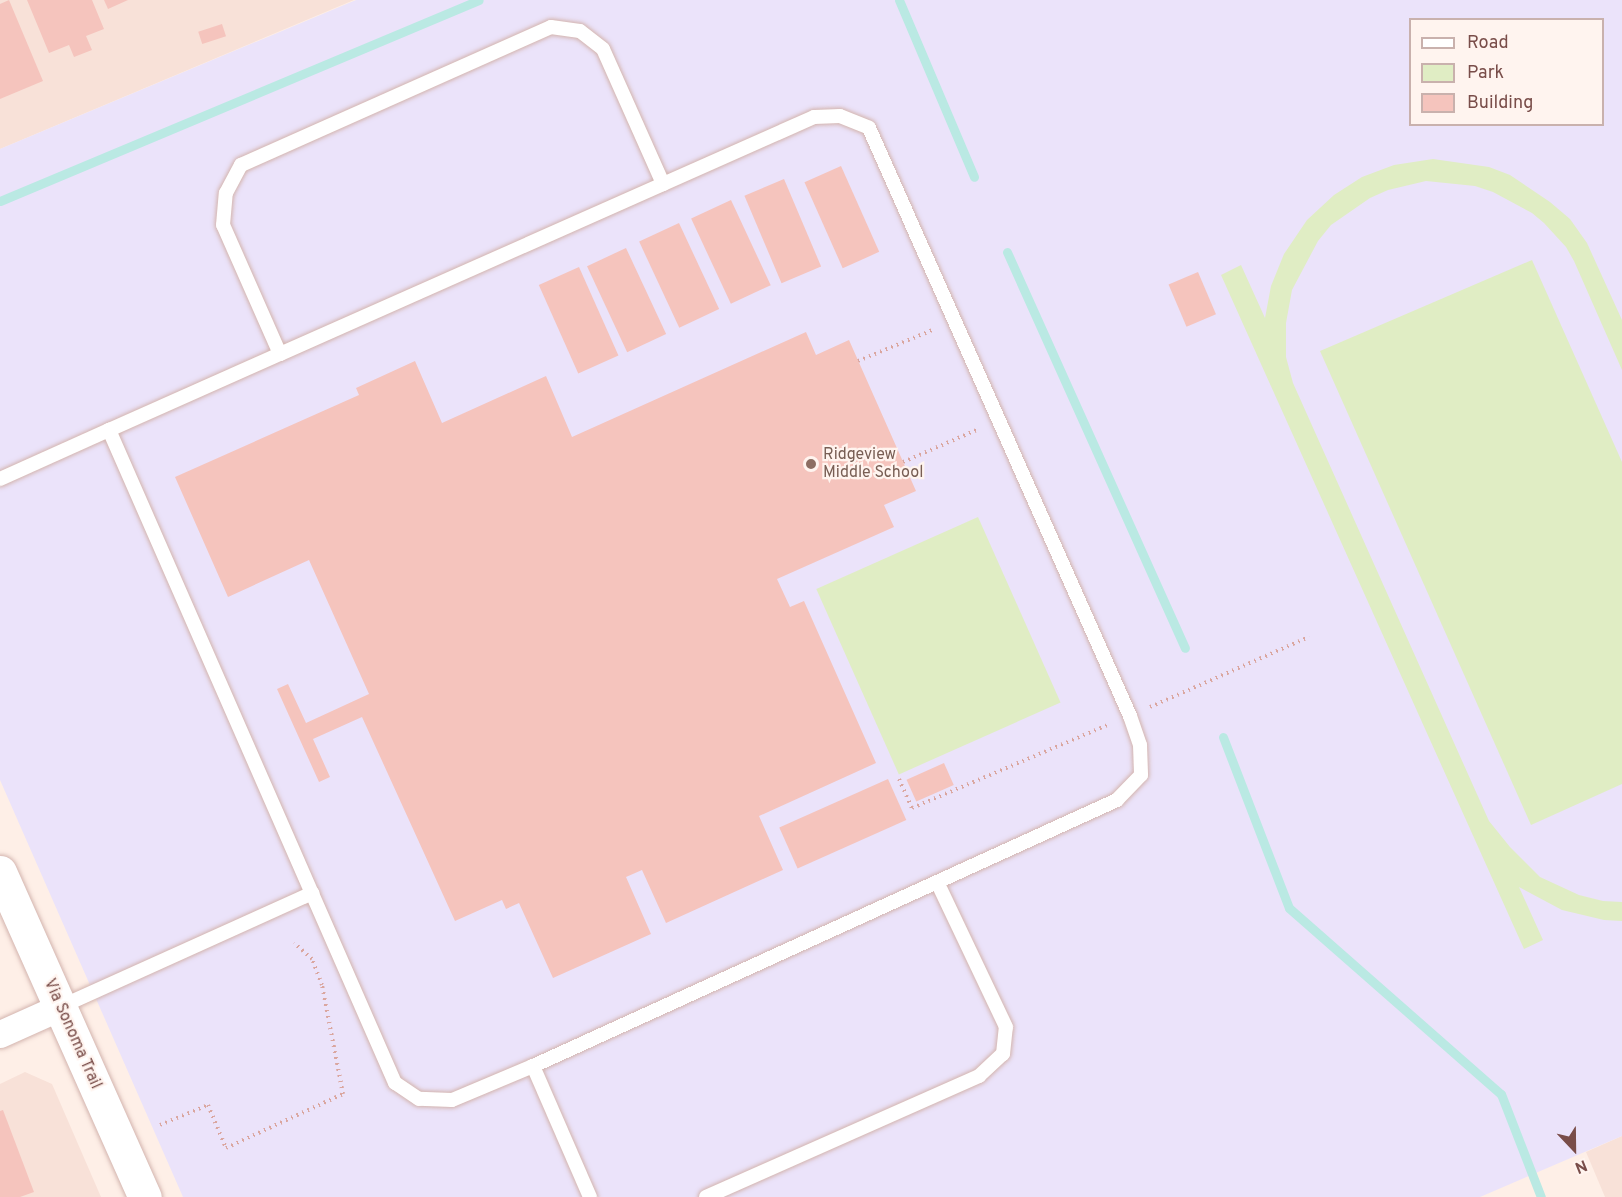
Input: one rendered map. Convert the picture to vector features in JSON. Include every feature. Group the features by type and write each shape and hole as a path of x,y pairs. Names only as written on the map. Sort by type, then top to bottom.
{"street":[{"name":"Via Sonoma Trail","path":"0,872 145,1197"},
{"path":"0,1035 60,1007"}],"lane":[{"path":"280,354 223,225 226,193 241,165 551,27 580,31 603,49 663,184"},
{"path":"0,479 109,430 814,117 840,116 869,128 1130,716 1140,745 1141,774 1118,800 938,884 533,1066 452,1100 419,1099 395,1083 109,430"},
{"path":"705,1197 979,1076 1003,1054 1006,1027 938,884"},
{"path":"60,1007 312,893"},
{"path":"533,1066 590,1197"}],"path":[{"path":"858,361 954,320"},
{"path":"903,462 998,421"},
{"path":"899,778 912,808 1309,637"},
{"path":"160,1125 208,1105 226,1148 343,1094 322,985 312,959 294,943"}],"shaded area":[{"path":"0,0 354,0 0,149"},
{"name":"Ridgeview Middle School","path":"356,0 1622,0 1622,1136 1480,1197 183,1197 0,780 0,149"},
{"path":"25,1072 52,1084 101,1197 0,1197 0,1084"},
{"path":"1622,1136 1622,1197 1605,1197 1586,1152"}],"green space":[{"path":"1433,159 1489,167 1510,175 1550,202 1570,219 1587,243 1622,320 1622,370 1574,261 1566,247 1544,223 1532,213 1493,192 1475,186 1426,181 1388,190 1370,198 1331,225 1318,241 1292,290 1286,323 1286,357 1293,383 1489,821 1510,847 1540,877 1579,895 1603,901 1622,902 1622,921 1604,920 1562,910 1519,887 1543,940 1524,949 1221,275 1241,265 1265,318 1271,286 1284,254 1307,220 1334,195 1362,177 1394,165"},
{"path":"1532,260 1622,462 1622,784 1531,825 1320,351"},
{"path":"978,517 1061,702 899,774 816,589"}],"building":[{"path":"9,0 43,81 0,99 0,4"},
{"path":"27,0 92,0 104,29 86,36 92,50 74,57 69,45 49,53"},
{"path":"104,0 128,0 108,9"},
{"path":"222,24 226,36 202,44 198,32"},
{"path":"841,166 879,252 843,268 804,182"},
{"path":"784,179 821,266 782,283 744,196"},
{"path":"731,200 771,285 731,304 691,219"},
{"path":"679,223 719,309 679,328 639,242"},
{"path":"626,248 666,334 627,352 587,266"},
{"path":"579,267 618,356 578,374 539,285"},
{"path":"1198,272 1216,314 1187,327 1169,285"},
{"name":"Ridgeview Middle School","path":"806,332 816,355 849,340 916,491 884,505 894,527 777,579 790,607 804,601 876,763 759,816 783,870 666,923 642,870 626,877 651,934 553,978 519,903 506,909 502,900 455,921 362,717 313,739 330,777 319,782 277,689 288,684 306,723 369,694 309,560 228,597 175,477 359,395 356,388 415,361 442,423 546,376 572,437"},
{"path":"944,763 954,785 916,802 907,780"},
{"path":"888,779 906,820 798,869 779,827"},
{"path":"3,1110 34,1192 20,1197 0,1197 0,1111"}],"waterway":[{"path":"0,201 479,0"},
{"path":"899,0 974,177"},
{"path":"1007,252 1185,648"},
{"path":"1223,737 1289,908 1501,1094 1541,1197"}],"place":[{"name":"Ridgeview Middle School","path":"811,464"}]}
